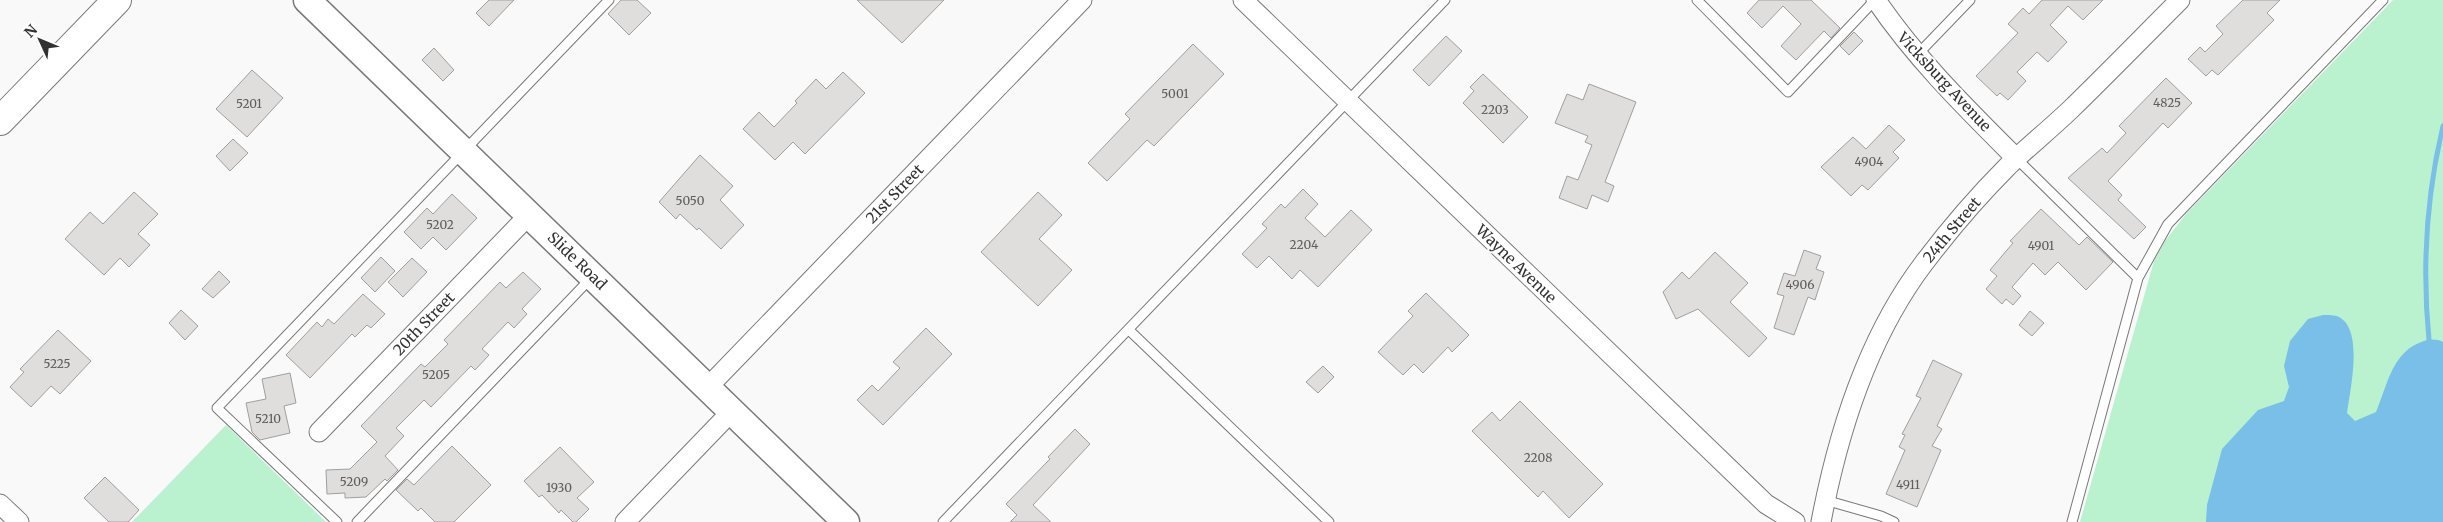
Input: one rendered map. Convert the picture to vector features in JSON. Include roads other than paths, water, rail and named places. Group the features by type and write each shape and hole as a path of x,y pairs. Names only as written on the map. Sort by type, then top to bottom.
{"main road":[{"path":"0,121 117,0"},
{"name":"Slide Road","path":"307,0 846,522"}],"street":[{"name":"21st Street","path":"707,388 1082,0"},
{"name":"Wayne Avenue","path":"1243,0 1766,504 1795,522"},
{"name":"Vicksburg Avenue","path":"1875,0 1901,37 1949,91 2017,159"},
{"name":"24th Street","path":"1821,522 1843,427 1865,370 1888,320 1923,265 1956,224 2017,159 2070,110 2180,0"},
{"name":"20th Street","path":"319,432 529,215"},
{"path":"625,522 732,411"},
{"path":"0,504 19,522"}],"lane":[{"path":"337,522 217,408 608,0"},
{"path":"943,522 1445,0"},
{"path":"1698,0 1788,92 1875,0"},
{"path":"1917,55 1970,0"},
{"path":"2072,522 2138,278 2168,224 2383,0"},
{"path":"2017,159 2138,278"},
{"path":"358,522 593,276"},
{"path":"1129,330 1329,522"},
{"path":"1825,500 1881,516 1894,522"}],"water":[{"path":"2323,315 2339,317 2347,324 2351,334 2354,361 2347,413 2355,421 2376,412 2392,370 2405,352 2424,341 2438,340 2443,342 2443,522 2206,522 2207,505 2222,449 2258,410 2284,401 2289,387 2284,366 2290,341 2308,319"}],"waterway":[{"path":"2429,340 2426,286 2427,233 2433,179 2443,126"}]}
